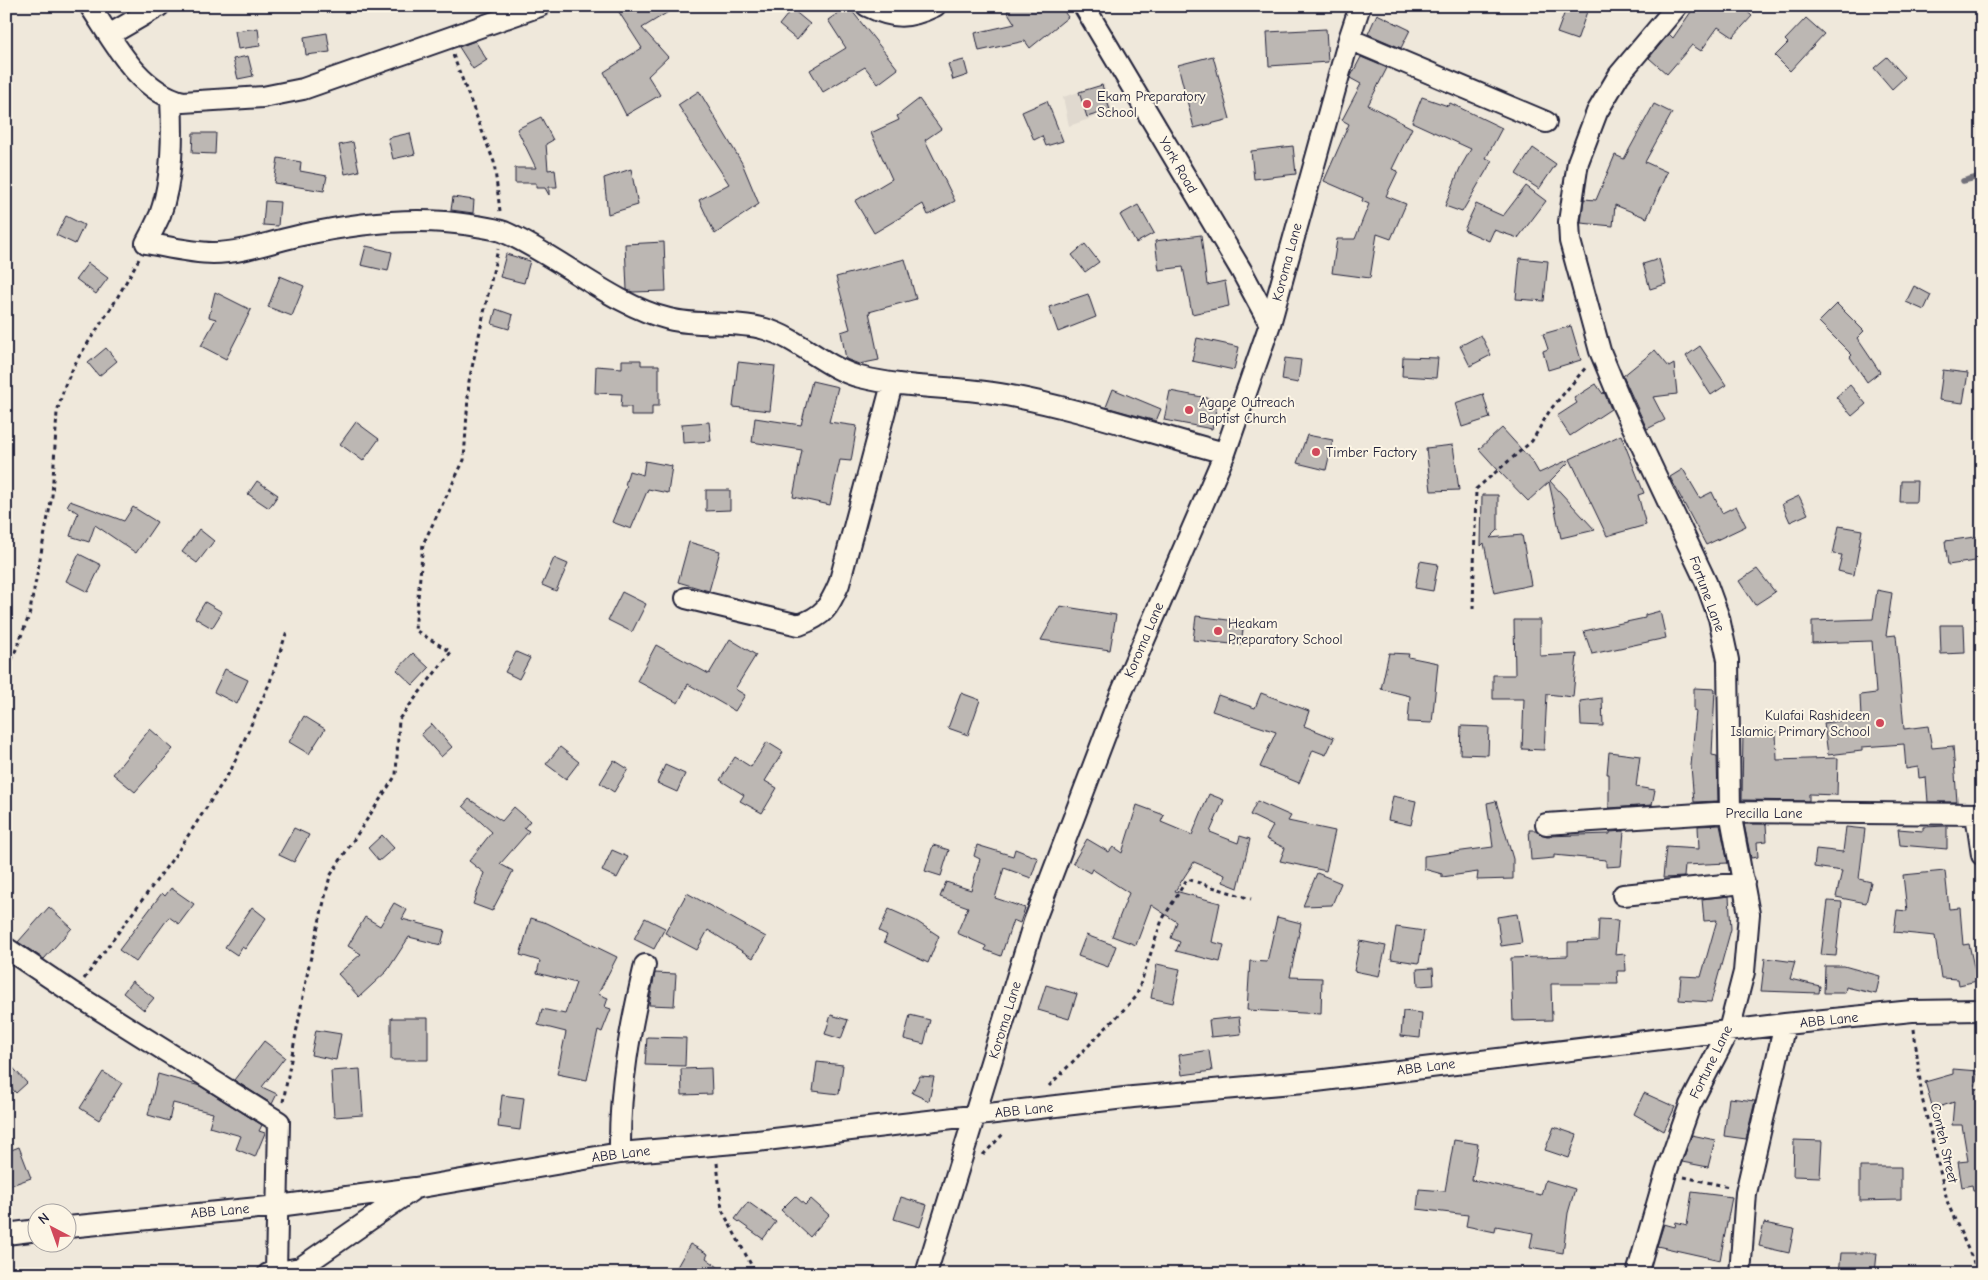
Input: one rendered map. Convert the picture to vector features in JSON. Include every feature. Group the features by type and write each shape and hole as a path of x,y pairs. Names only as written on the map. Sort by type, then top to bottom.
{"street":[{"path":"90,6 109,35 145,81 171,99 183,102 218,101 280,95 303,89 540,6"},
{"path":"109,35 159,6"},
{"path":"867,6 886,15 900,17 921,12 935,6"},
{"name":"York Road","path":"1084,6 1241,270 1270,324"},
{"name":"Koroma Lane","path":"926,1274 1034,922 1120,696 1225,453 1270,324 1349,39 1360,6"},
{"name":"Fortune Lane","path":"1636,1274 1666,1173 1690,1105 1729,1030 1744,972 1749,914 1730,812 1728,660 1719,618 1706,582 1622,404 1600,351 1570,241 1569,222 1578,162 1597,112 1619,75 1677,6"},
{"path":"1349,39 1546,122"},
{"path":"171,99 173,136 166,192 160,215 146,243 195,252 217,253 318,231 384,223 437,222 502,231 645,310 670,320 737,323 766,329 784,336 834,368 858,376 892,384 940,386 1002,394 1068,407 1144,432 1225,453"},
{"path":"686,598 799,624 816,619 830,605 839,584 892,384"},
{"name":"Precilla Lane","path":"1546,824 1730,812 1979,814"},
{"path":"1979,814 1982,855"},
{"path":"1623,894 1744,883"},
{"path":"6,948 73,993 279,1122 278,1206 272,1272 300,1271 415,1188"},
{"path":"620,1153 623,1080 630,1029 645,965"},
{"name":"ABB Lane","path":"78,1226 278,1206 415,1188 620,1153 716,1145 976,1115 1316,1080 1784,1024 1912,1011 1982,1010"},
{"path":"1740,1274 1746,1193 1784,1024"},
{"path":"6,1234 28,1231"}],"path":[{"path":"279,1122 309,965 330,876 396,775 399,719 451,652 415,630 423,544 464,460 469,380 502,231 494,162 447,37"},
{"path":"6,676 29,616 52,496 57,412 65,385 78,358 113,305 146,243"},
{"path":"1473,609 1476,489 1532,441 1550,410 1600,351"},
{"path":"73,993 176,854 231,770 270,682 287,631"},
{"path":"979,1159 1136,997 1162,920 1187,879 1251,899"},
{"name":"Conteh Street","path":"1912,1011 1922,1098 1932,1146 1948,1204 1979,1274"},
{"path":"716,1145 722,1210 756,1274"},
{"path":"1666,1173 1746,1193"}],"shaded area":[{"name":"Ekam Preparatory School","path":"1104,84 1112,111 1069,126 1063,97"}],"building":[{"path":"615,6 678,6 642,28 668,57 648,76 660,95 626,115 604,72 642,48"},
{"path":"848,6 898,69 878,84 865,67 823,92 810,70 846,48 828,20"},
{"path":"1016,6 1060,6 1068,17 1030,48 1025,41 979,51 975,33 1015,24 1007,11"},
{"path":"1567,6 1589,6 1577,40 1557,33"},
{"path":"1695,6 1741,6 1752,16 1733,37 1718,27 1701,51 1692,45 1667,74 1649,58 1669,34 1673,38"},
{"path":"792,9 810,24 797,40 779,25"},
{"path":"1377,14 1410,30 1401,48 1368,34"},
{"path":"1806,18 1824,34 1790,71 1775,56 1788,43 1785,40"},
{"path":"258,28 260,46 238,49 235,31"},
{"path":"1326,29 1328,62 1269,66 1267,32"},
{"path":"327,33 330,52 306,55 304,37"},
{"path":"475,41 487,60 473,69 459,47"},
{"path":"248,56 253,76 238,79 233,59"},
{"path":"1213,56 1230,119 1194,128 1178,65"},
{"path":"1361,57 1387,68 1368,105 1412,128 1392,169 1398,171 1386,196 1406,204 1391,239 1377,234 1370,278 1332,273 1337,239 1355,239 1369,204 1362,201 1363,198 1324,181 1349,124 1342,120 1361,84 1350,78"},
{"path":"1887,57 1905,77 1892,89 1874,68"},
{"path":"964,60 968,75 953,80 948,64"},
{"path":"1102,85 1110,110 1087,117 1079,92"},
{"path":"699,91 742,163 759,204 715,234 699,200 729,184 678,105"},
{"path":"1422,97 1448,106 1450,103 1502,128 1486,158 1492,161 1462,212 1445,206 1460,168 1471,149 1412,122"},
{"path":"919,99 941,129 925,140 955,201 928,215 923,204 874,233 855,201 892,179 871,133 899,120 897,116"},
{"path":"1047,101 1063,141 1046,146 1042,136 1034,140 1022,112"},
{"path":"1654,104 1672,113 1645,162 1667,172 1647,218 1615,205 1613,226 1581,223 1584,199 1596,200 1615,155 1624,159"},
{"path":"541,117 553,140 546,144 548,170 555,169 557,187 549,187 549,195 545,188 536,188 536,183 515,183 515,168 536,168 517,129"},
{"path":"193,133 216,133 215,154 192,153"},
{"path":"410,133 415,154 393,159 388,138"},
{"path":"353,142 359,171 345,174 339,145"},
{"path":"1293,146 1296,174 1254,179 1251,151"},
{"path":"1533,148 1556,164 1539,189 1516,174"},
{"path":"278,158 301,162 300,171 327,176 324,191 274,183"},
{"path":"631,169 638,205 608,214 604,178"},
{"path":"1526,186 1546,201 1518,238 1494,230 1489,241 1464,230 1476,204 1503,216"},
{"path":"453,197 474,200 473,213 451,210"},
{"path":"265,201 280,202 278,226 263,225"},
{"path":"1138,205 1154,233 1136,243 1120,215"},
{"path":"66,216 84,225 75,244 56,235"},
{"path":"1201,235 1207,285 1225,281 1229,306 1192,314 1183,267 1159,270 1155,241"},
{"path":"664,242 666,291 633,292 627,290 625,244"},
{"path":"1085,244 1099,262 1085,272 1072,255"},
{"path":"366,246 392,252 388,271 361,265"},
{"path":"506,254 530,261 524,283 500,277"},
{"path":"1520,258 1548,261 1544,301 1516,299"},
{"path":"905,259 916,299 869,312 879,360 859,364 846,359 841,332 850,329 836,277"},
{"path":"1659,259 1666,284 1650,289 1643,264"},
{"path":"88,263 108,278 96,294 76,279"},
{"path":"280,276 304,286 292,316 268,307"},
{"path":"1914,286 1931,295 1924,310 1906,302"},
{"path":"215,292 251,310 226,359 201,346 216,319 209,317"},
{"path":"1088,294 1096,317 1058,332 1049,307"},
{"path":"1837,304 1864,331 1857,338 1880,372 1867,382 1850,357 1852,355 1819,322"},
{"path":"496,309 513,315 509,329 492,324"},
{"path":"1571,326 1581,360 1548,370 1543,351 1548,349 1543,334"},
{"path":"1481,335 1491,355 1470,366 1460,346"},
{"path":"1197,338 1239,347 1234,370 1192,361"},
{"path":"1700,346 1726,385 1711,395 1686,356"},
{"path":"106,348 117,361 99,376 88,363"},
{"path":"1655,350 1669,367 1674,364 1677,394 1653,397 1665,420 1647,429 1623,376"},
{"path":"1403,357 1438,358 1436,378 1402,376"},
{"path":"1285,358 1301,360 1298,383 1282,380"},
{"path":"622,360 641,360 641,365 659,365 659,406 652,406 652,416 631,416 631,407 621,407 622,394 595,393 596,366 622,368"},
{"path":"738,362 775,366 770,411 733,407"},
{"path":"1943,370 1968,373 1963,403 1939,400"},
{"path":"812,381 838,387 829,422 857,426 851,461 840,460 830,505 793,497 802,450 752,442 755,418 801,425"},
{"path":"1596,384 1603,394 1604,392 1611,409 1570,436 1557,416 1577,403 1574,398"},
{"path":"1850,385 1866,404 1852,416 1836,397"},
{"path":"1113,389 1161,409 1156,421 1106,407"},
{"name":"Agape Outreach Baptist Church","path":"1170,391 1218,400 1212,429 1164,420"},
{"path":"1483,394 1490,418 1462,427 1455,403"},
{"path":"356,422 379,439 363,461 340,444"},
{"path":"709,422 711,441 683,443 682,424"},
{"path":"1502,428 1532,461 1539,473 1568,460 1569,462 1550,481 1595,530 1561,538 1549,482 1528,501 1498,470 1479,449"},
{"name":"Timber Factory","path":"1307,435 1333,440 1326,470 1297,463"},
{"path":"1621,435 1644,493 1638,495 1646,525 1607,536 1570,459"},
{"path":"1453,445 1459,490 1431,491 1426,448"},
{"path":"645,461 672,466 668,493 648,489 631,529 612,522 627,486 625,485 629,471 643,475"},
{"path":"1683,469 1700,498 1712,492 1722,513 1736,506 1746,526 1706,545 1670,477"},
{"path":"257,481 278,495 269,508 248,494"},
{"path":"1901,481 1917,481 1916,502 1900,502"},
{"path":"706,490 730,490 730,510 706,511"},
{"path":"1482,495 1498,495 1498,530 1490,538 1522,535 1531,585 1494,593 1484,543 1481,546"},
{"path":"1799,496 1808,514 1790,522 1782,504"},
{"path":"70,501 124,521 133,507 157,522 136,553 95,525 89,542 70,536 78,513 67,506"},
{"path":"1839,526 1862,530 1854,575 1838,571 1842,555 1833,554"},
{"path":"199,529 214,541 197,563 182,552"},
{"path":"1982,536 1982,560 1948,565 1945,541"},
{"path":"689,542 720,551 709,591 678,582"},
{"path":"79,554 101,565 88,592 66,581"},
{"path":"554,558 568,564 556,591 542,585"},
{"path":"1420,561 1438,564 1433,591 1415,588"},
{"path":"1757,569 1775,592 1755,605 1739,581"},
{"path":"1877,590 1892,593 1886,636 1896,635 1904,729 1928,726 1932,748 1953,746 1957,802 1928,802 1926,777 1919,778 1918,767 1906,769 1904,744 1862,747 1862,751 1828,755 1824,723 1861,718 1860,695 1876,693 1872,641 1812,643 1812,621 1873,619"},
{"path":"622,592 646,604 632,632 608,620"},
{"path":"205,602 222,612 212,628 195,618"},
{"path":"1060,606 1116,615 1110,650 1041,640"},
{"path":"1660,611 1666,638 1592,654 1584,631 1645,618 1645,615"},
{"name":"Heakam Preparatory School","path":"1196,616 1244,622 1241,645 1193,640"},
{"path":"1514,620 1540,620 1540,656 1577,654 1573,697 1547,694 1544,750 1522,749 1524,699 1493,699 1493,675 1515,675"},
{"path":"1940,625 1964,625 1965,653 1941,654"},
{"path":"730,639 756,655 735,689 745,695 735,711 688,684 678,703 637,681 656,645 709,674"},
{"path":"516,652 530,658 519,679 505,672"},
{"path":"413,653 429,668 413,685 397,670"},
{"path":"1389,653 1409,654 1408,657 1438,663 1432,723 1408,722 1410,696 1381,689"},
{"path":"225,669 248,680 237,704 214,692"},
{"path":"1694,688 1715,689 1712,755 1717,756 1718,801 1694,802 1691,766 1696,711 1694,711"},
{"path":"961,693 980,700 968,735 948,728"},
{"path":"1261,693 1309,711 1304,726 1334,738 1326,755 1313,750 1299,783 1260,767 1276,732 1212,711 1218,695 1255,708"},
{"path":"1602,698 1603,726 1581,725 1580,701"},
{"path":"304,716 325,729 309,754 289,742"},
{"path":"432,724 452,747 441,757 421,734"},
{"path":"1461,726 1489,727 1488,755 1460,754"},
{"path":"150,729 173,749 135,792 113,774"},
{"path":"1743,731 1776,731 1777,760 1838,758 1837,795 1809,794 1809,801 1742,800"},
{"path":"767,742 783,752 765,781 777,788 762,813 740,801 744,795 720,780 735,757 751,767"},
{"path":"560,747 579,762 566,779 546,764"},
{"path":"1609,752 1640,756 1636,787 1655,790 1652,805 1609,808 1609,774 1607,774"},
{"path":"614,760 628,769 614,792 600,783"},
{"path":"665,765 685,774 677,792 657,783"},
{"path":"1209,794 1224,800 1210,832 1238,843 1240,836 1250,839 1238,888 1223,882 1225,875 1194,862 1175,891 1220,903 1212,942 1224,945 1220,962 1176,951 1180,942 1171,938 1177,922 1151,905 1136,945 1112,936 1129,893 1092,869 1090,873 1073,863 1087,839 1109,852 1113,847 1122,853 1137,805 1164,815 1161,822 1192,835"},
{"path":"1393,796 1416,801 1411,825 1388,820"},
{"path":"469,799 502,821 514,807 530,821 524,828 529,831 500,864 513,871 492,911 473,904 484,873 469,861 492,832 463,806"},
{"path":"1257,801 1291,816 1288,821 1335,831 1326,871 1280,861 1285,848 1266,839 1273,826 1250,815"},
{"path":"1496,801 1513,859 1513,879 1477,880 1478,872 1442,877 1442,874 1424,869 1424,856 1493,847 1487,803"},
{"path":"1744,824 1766,824 1767,841 1757,842 1758,857 1751,858"},
{"path":"1720,825 1728,863 1685,865 1684,877 1663,878 1666,847 1699,849 1698,826"},
{"path":"1947,826 1947,849 1900,845 1898,829 1923,831 1923,827"},
{"path":"1846,827 1865,829 1859,879 1871,882 1866,903 1836,897 1842,871 1814,867 1816,849 1843,852"},
{"path":"294,828 309,835 294,862 279,855"},
{"path":"1529,830 1536,830 1540,834 1547,836 1610,834 1610,832 1624,831 1621,866 1606,867 1606,860 1554,855 1554,858 1531,860"},
{"path":"382,835 394,848 379,861 368,848"},
{"path":"933,845 949,850 941,876 925,871"},
{"path":"977,845 1013,856 1015,849 1038,858 1031,878 1004,868 995,898 1025,908 1020,923 1013,920 1001,956 985,950 986,946 957,933 968,907 940,897 946,882 971,890 980,859 974,856"},
{"path":"612,850 628,857 617,878 602,871"},
{"path":"1945,871 1949,909 1960,908 1963,945 1969,944 1977,981 1959,985 1958,979 1941,978 1935,936 1894,932 1897,910 1907,911 1903,875"},
{"path":"1317,873 1341,883 1332,905 1303,906"},
{"path":"171,888 194,904 179,924 169,917 136,962 119,950 162,893 165,896"},
{"path":"687,893 766,937 753,958 708,930 697,950 665,933"},
{"path":"1729,896 1731,929 1711,1002 1679,1000 1681,976 1701,977 1717,920 1704,921 1702,899"},
{"path":"1828,901 1842,902 1836,956 1821,955"},
{"path":"394,903 407,910 402,919 445,930 441,945 409,937 387,971 359,997 338,974 361,954 348,946 365,917 380,926"},
{"path":"49,907 72,928 44,959 18,942"},
{"path":"252,907 266,918 245,949 242,947 237,955 225,947"},
{"path":"889,909 916,921 939,936 928,963 884,942 887,935 879,931"},
{"path":"1517,914 1522,943 1501,946 1497,917"},
{"path":"1277,917 1301,923 1290,977 1322,978 1321,1014 1247,1010 1250,961 1267,962"},
{"path":"531,918 547,923 617,957 598,994 608,998 605,1007 611,1009 602,1032 598,1030 587,1080 557,1074 566,1032 538,1025 542,1009 565,1014 576,983 537,973 540,961 520,955"},
{"path":"645,918 665,928 654,949 634,939"},
{"path":"1599,919 1618,920 1615,955 1625,954 1626,971 1617,971 1618,984 1551,984 1552,1020 1513,1021 1511,958 1568,956 1568,942 1598,941"},
{"path":"1396,927 1424,931 1419,963 1391,959"},
{"path":"1086,935 1116,946 1108,967 1078,956"},
{"path":"1360,941 1386,946 1379,976 1354,971"},
{"path":"1765,958 1795,962 1790,979 1820,986 1819,993 1761,991"},
{"path":"1157,964 1180,969 1173,1003 1151,998"},
{"path":"1825,966 1844,966 1880,976 1876,994 1846,987 1845,993 1824,993"},
{"path":"1433,968 1434,985 1418,986 1417,969"},
{"path":"655,973 676,974 674,1006 649,1005"},
{"path":"132,981 154,998 144,1010 123,993"},
{"path":"1046,985 1077,994 1069,1019 1038,1010"},
{"path":"1403,1011 1422,1013 1420,1038 1401,1036"},
{"path":"831,1015 848,1020 841,1039 825,1034"},
{"path":"910,1015 930,1020 924,1044 904,1039"},
{"path":"1239,1017 1241,1034 1211,1037 1209,1020"},
{"path":"391,1018 428,1018 428,1060 391,1060"},
{"path":"316,1030 341,1034 336,1060 311,1055"},
{"path":"647,1037 686,1038 685,1066 645,1065"},
{"path":"264,1041 285,1057 262,1087 277,1094 272,1104 234,1080"},
{"path":"1209,1050 1212,1071 1182,1075 1179,1055"},
{"path":"6,1060 27,1083 16,1093 6,1082"},
{"path":"817,1062 843,1065 839,1094 813,1091"},
{"path":"711,1068 712,1094 682,1095 681,1069"},
{"path":"360,1069 363,1115 334,1117 331,1071"},
{"path":"1953,1069 1978,1071 1975,1089 1982,1090 1982,1190 1973,1190 1972,1185 1962,1187 1958,1162 1968,1161 1962,1125 1952,1125 1954,1102 1933,1109 1925,1082 1953,1074"},
{"path":"103,1072 122,1083 99,1120 80,1108"},
{"path":"158,1074 200,1086 262,1125 259,1131 265,1133 255,1157 236,1149 241,1136 209,1127 213,1113 173,1103 169,1121 148,1115"},
{"path":"920,1076 934,1077 929,1101 912,1093"},
{"path":"1644,1093 1675,1107 1664,1131 1634,1114"},
{"path":"502,1095 524,1098 520,1130 498,1127"},
{"path":"1729,1098 1755,1101 1746,1139 1724,1136"},
{"path":"1554,1127 1577,1135 1569,1158 1545,1150"},
{"path":"1692,1135 1715,1140 1708,1167 1682,1162"},
{"path":"1454,1140 1478,1144 1472,1180 1541,1195 1545,1180 1575,1189 1568,1213 1563,1253 1530,1247 1533,1233 1496,1226 1495,1232 1466,1226 1468,1215 1417,1209 1419,1189 1445,1191"},
{"path":"1794,1140 1822,1141 1820,1177 1793,1176"},
{"path":"19,1147 31,1178 6,1187 6,1152"},
{"path":"1860,1167 1901,1167 1901,1200 1860,1201"},
{"path":"1692,1192 1732,1197 1720,1260 1657,1246 1664,1224 1675,1227 1676,1222 1687,1225"},
{"path":"795,1196 805,1205 811,1199 829,1215 810,1237 781,1210"},
{"path":"901,1197 927,1205 920,1227 894,1219"},
{"path":"748,1202 776,1222 763,1239 735,1219"},
{"path":"1764,1223 1794,1229 1789,1253 1759,1246"},
{"path":"690,1244 708,1254 706,1258 727,1274 673,1274"},
{"path":"1841,1253 1877,1253 1875,1274 1839,1274"}],"waterway":[{"path":"1963,181 1982,176"}],"place":[{"name":"Ekam Preparatory School","path":"1087,104"},
{"name":"Agape Outreach Baptist Church","path":"1189,410"},
{"name":"Timber Factory","path":"1316,452"},
{"name":"Heakam Preparatory School","path":"1218,631"},
{"name":"Kulafai Rashideen Islamic Primary School","path":"1880,723"}]}
